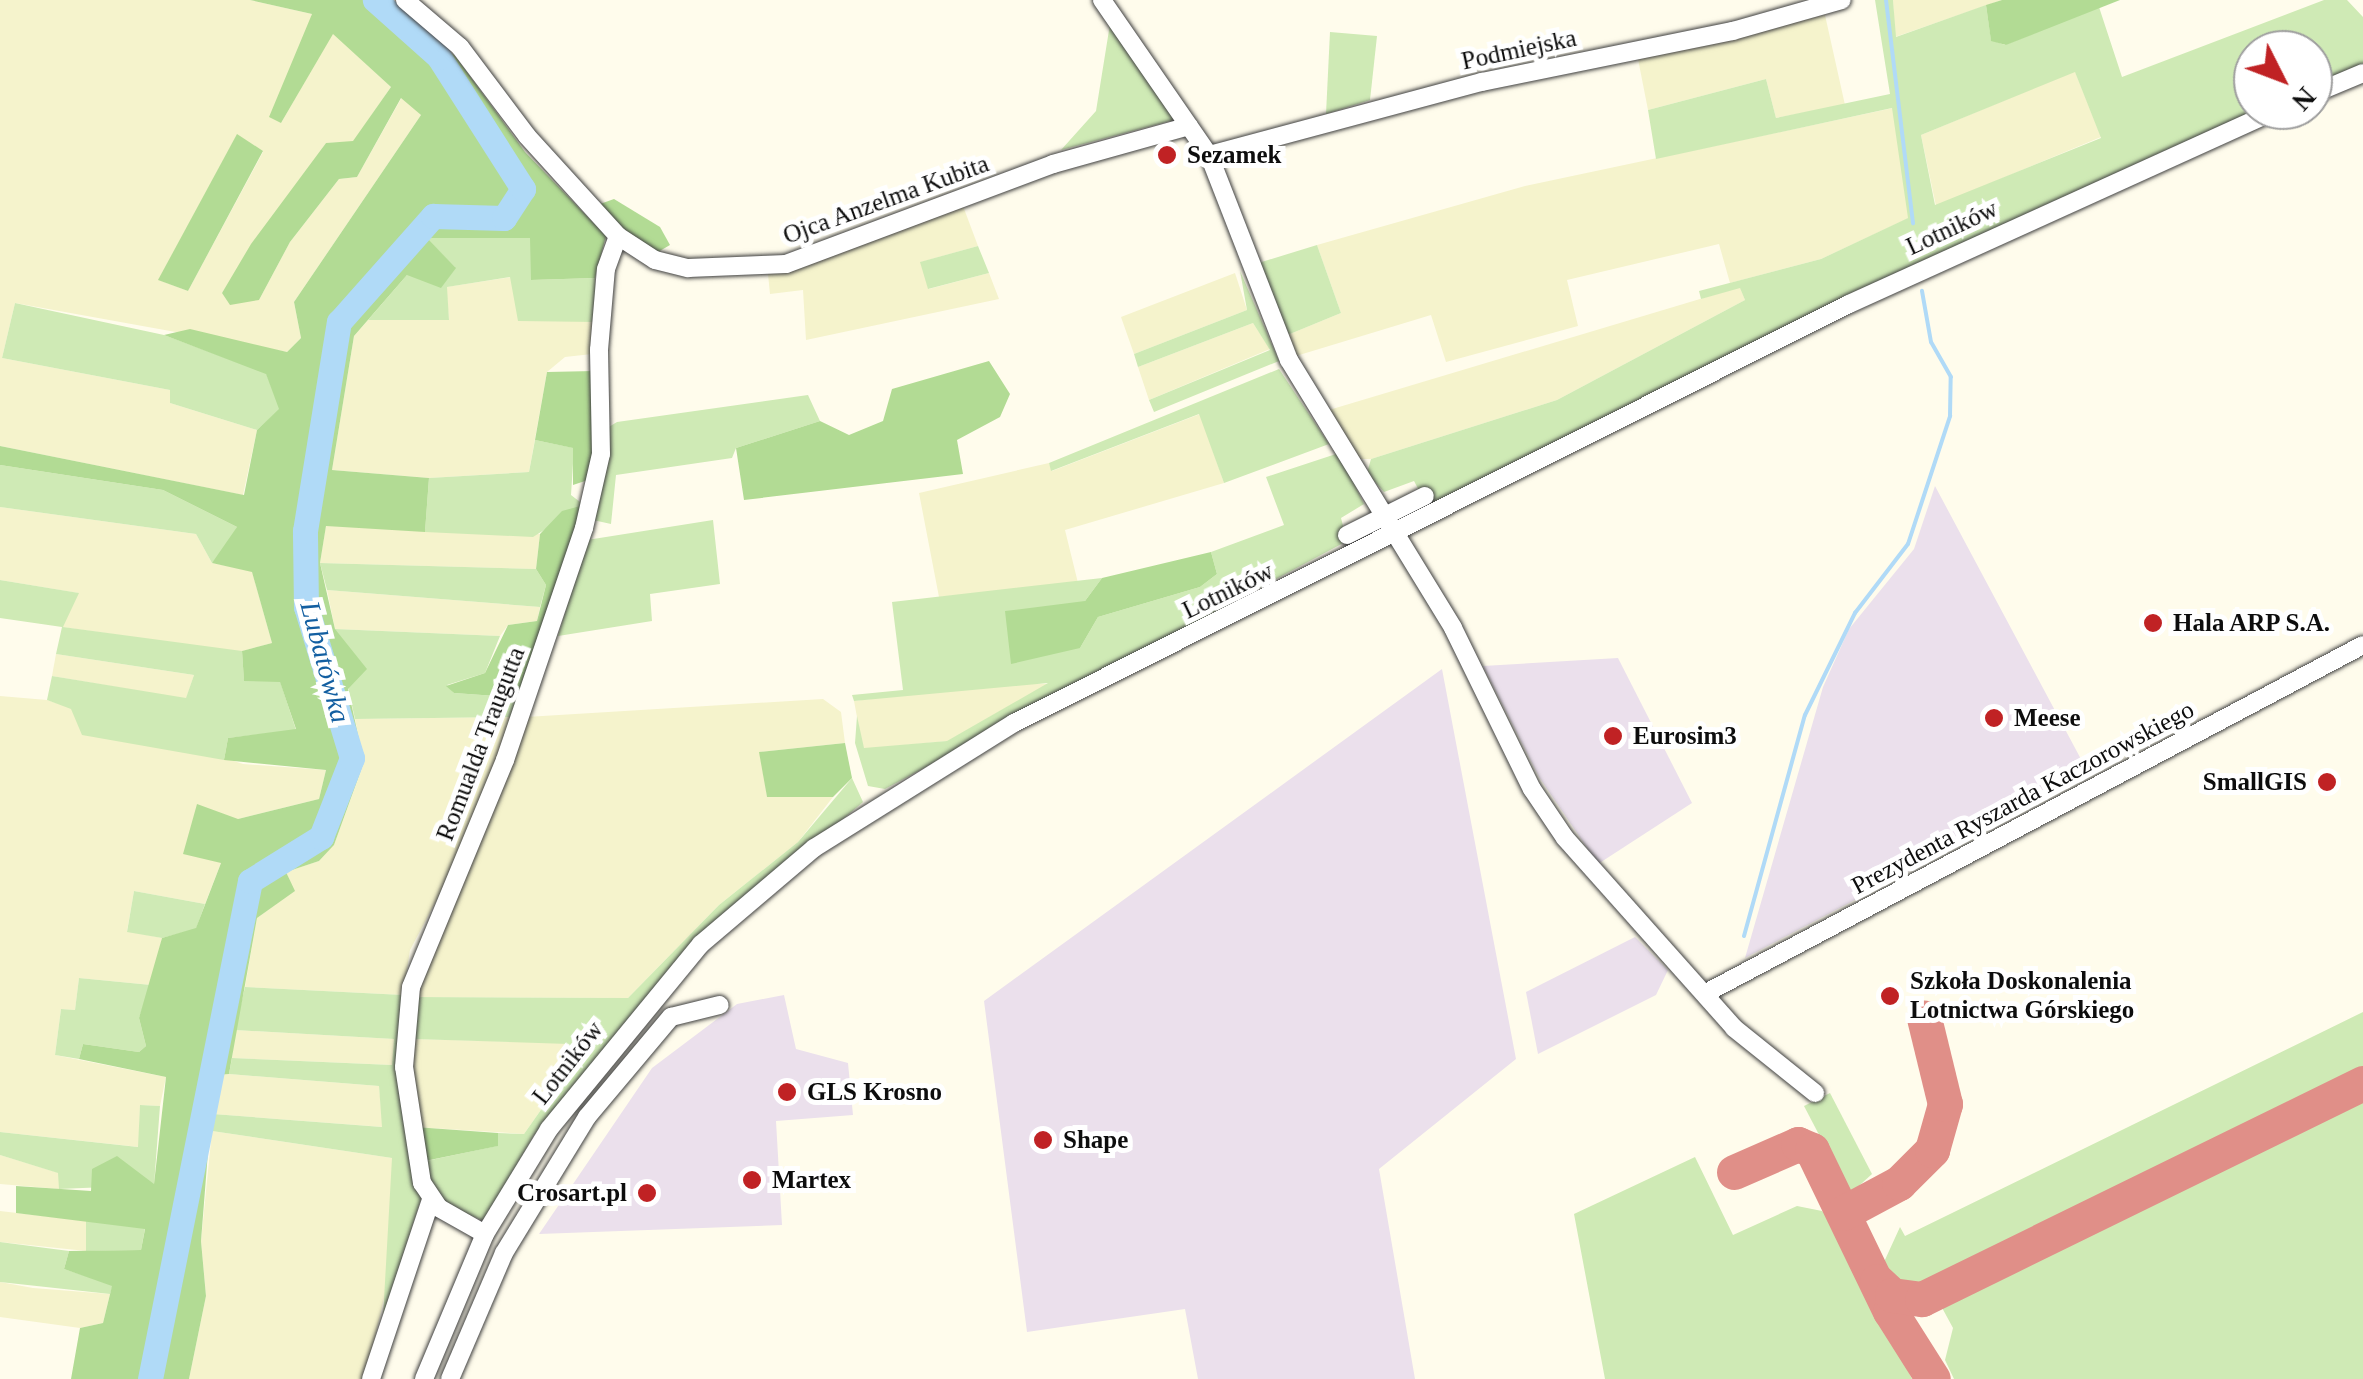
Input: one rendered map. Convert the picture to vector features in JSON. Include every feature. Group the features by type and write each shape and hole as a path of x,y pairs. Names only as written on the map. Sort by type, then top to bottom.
{"street":[{"name":"Ojca Anzelma Kubita","path":"405,0 460,47 535,147 618,236 655,260 688,268 786,264 1053,164 1190,126"},
{"path":"1102,0 1208,155 1288,360 1398,535 1554,822 1734,1028 1815,1093"},
{"name":"Podmiejska","path":"1208,155 1482,82 1732,32 1842,0"},
{"path":"2333,86 2363,73"},
{"name":"Lotników","path":"424,1379 486,1234 606,1052 701,944 814,848 1014,722 1398,535 1849,304 2233,130"},
{"name":"Romualda Traugutta","path":"431,1200 407,1117 411,987 505,760 584,528 601,454 599,350 606,269 618,236"},
{"path":"1347,535 1424,496"},
{"name":"Prezydenta Ryszarda Kaczorowskiego","path":"1706,993 2363,645"},
{"path":"450,1379 504,1253 588,1117 671,1016 720,1004"},
{"path":"371,1379 431,1200 486,1234"}],"shaded area":[{"path":"0,0 250,0 312,14 281,123 333,33 391,87 353,142 326,143 222,293 259,300 290,242 339,179 357,177 402,97 421,115 294,302 301,338 287,352 15,303 2,358 170,390 170,403 257,430 243,495 0,446","holes":["237,135 263,152 188,291 159,280"]},
{"path":"1893,0 2002,0 1895,37"},
{"path":"1825,15 1845,105 1776,118 1766,79 1648,110 1638,59"},
{"path":"2075,71 2101,137 1936,206 1921,135"},
{"path":"1893,108 1909,218 1821,259 1730,283 1719,244 1567,280 1578,326 1446,362 1431,315 1296,356 1285,336 1341,313 1317,245 1525,186"},
{"path":"963,206 978,246 921,262 929,289 989,273 999,299 806,340 803,290 770,294 768,274"},
{"path":"1235,273 1247,310 1134,354 1121,317"},
{"path":"511,277 595,322 592,354 565,357 547,372 529,472 429,478 332,470 354,336 368,320 449,320 446,287"},
{"path":"1740,287 1745,300 1557,400 1371,459 1359,459 1329,410"},
{"path":"1253,323 1270,349 1149,400 1138,367"},
{"path":"1200,414 1224,483 1065,530 1078,583 939,597 919,493 1049,463 1052,471"},
{"path":"1935,486 2090,776 1745,958 1823,687 1849,629 1914,549"},
{"path":"0,507 196,534 212,563 252,571 272,643 239,652 62,627 78,593 0,580"},
{"path":"326,525 540,534 536,569 320,563"},
{"path":"327,590 540,607 537,621 508,625 500,636 335,629"},
{"path":"56,654 194,675 186,699 52,676"},
{"path":"1618,658 1692,803 1598,864 1539,777 1483,666"},
{"path":"1442,669 1516,1059 1379,1169 1415,1379 1198,1379 1185,1309 1027,1332 984,1001"},
{"path":"1002,683 1048,684 948,741 863,749 854,701"},
{"path":"0,696 47,700 243,764 326,770 319,799 238,819 205,904 134,891 127,931 162,938 151,985 79,978 75,1010 61,1009 55,1055 166,1077 160,1106 140,1105 139,1147 0,1132"},
{"path":"823,699 841,712 845,743 760,752 767,797 833,797 798,842 719,905 628,998 414,997 526,717"},
{"path":"514,717 459,858 410,950 403,995 245,987 257,918 294,891 286,872 319,861 334,845 364,763 355,719"},
{"path":"1635,937 1668,970 1656,995 1538,1054 1526,992"},
{"path":"784,995 796,1049 848,1063 853,1115 776,1121 782,1225 539,1234 652,1068 737,1004"},
{"path":"235,1030 394,1039 393,1065 232,1058"},
{"path":"413,1039 569,1043 557,1087 524,1134 415,1127"},
{"path":"218,1075 379,1086 383,1127 213,1114"},
{"path":"212,1131 392,1158 392,1265 365,1379 189,1379 206,1296 201,1241"},
{"path":"0,1155 59,1173 59,1189 0,1184"},
{"path":"0,1211 86,1221 86,1251 0,1242"},
{"path":"0,1282 110,1294 103,1323 80,1328 0,1317"}],"green space":[{"path":"250,0 389,0 456,57 525,152 606,236 595,278 531,280 530,238 427,238 456,268 441,288 407,275 354,336 332,470 429,478 425,532 326,526 320,563 335,629 367,669 348,689 364,762 334,845 319,861 286,872 295,891 257,918 229,1074 218,1075 212,1101 201,1241 206,1296 189,1379 71,1379 80,1328 103,1323 112,1286 64,1269 69,1251 141,1250 145,1229 16,1213 16,1186 91,1191 92,1169 117,1156 154,1184 166,1077 79,1059 83,1044 139,1052 146,1046 139,1018 162,938 196,928 221,863 183,854 197,804 238,819 319,799 326,770 224,760 228,738 296,729 280,682 244,681 242,651 272,643 252,572 212,563 237,527 163,490 0,465 0,446 244,495 257,430 279,409 266,374 164,335 190,329 287,352 301,338 294,302 421,115 401,98 357,177 339,179 290,242 259,300 230,305 222,293 251,244 326,143 353,141 391,87 333,34 281,123 269,117 312,14"},
{"path":"1875,0 1893,0 1896,37 1986,5 1991,40 2005,45 2099,7 2122,77 2233,35 2233,121 1855,292 1430,511 1414,481 1384,492 1367,473 1371,459 1557,400 1745,300 1740,288 1701,299 1699,291 1821,259 1908,218 1892,108 1656,159 1648,110 1766,79 1776,118 1890,94","holes":["2075,72 2101,138 1935,205 1921,135"]},
{"path":"2002,0 2120,0 2006,45 1991,41 1986,5"},
{"path":"2324,0 2347,0 2363,17 2363,64 2333,77 2333,30 2245,30"},
{"path":"1110,24 1174,120 1061,150 1096,111"},
{"path":"1330,32 1377,36 1370,100 1326,114"},
{"path":"237,134 263,151 188,291 158,280"},
{"path":"614,199 660,227 670,245 658,252 624,232 600,204"},
{"path":"426,238 531,238 531,280 595,278 595,322 518,321 510,277 447,287 449,320 368,320 407,275 455,267"},
{"path":"1317,245 1341,313 1285,336 1252,265"},
{"path":"978,246 989,273 928,289 920,262"},
{"path":"1240,271 1279,361 1154,412 1149,400 1270,350 1253,323 1138,367 1134,354 1247,310"},
{"path":"15,303 164,335 266,373 280,409 257,430 170,403 170,390 2,358"},
{"path":"989,361 1010,394 1000,417 957,440 963,474 744,500 736,448 820,421 849,435 883,421 892,389"},
{"path":"1279,369 1329,444 1224,483 1199,414 1051,471 1049,463"},
{"path":"594,371 598,416 588,480 573,485 573,448 535,440 547,372"},
{"path":"808,395 820,421 736,448 732,458 616,475 611,524 593,520 607,428 617,422"},
{"path":"535,440 574,448 571,495 584,505 533,537 425,532 429,478 529,472"},
{"path":"1339,453 1364,504 1341,518 1347,541 885,789 868,786 855,743 857,716 864,748 947,741 1048,683 854,701 852,695 903,690 892,602 1102,578 1085,601 1080,648 1098,617 1200,587 1217,574 1211,552 1284,525 1266,477"},
{"path":"0,465 163,490 237,527 234,541 212,563 196,534 0,507"},
{"path":"584,505 522,698 454,693 446,686 485,673 508,625 537,621 546,585 536,569 540,534 562,511"},
{"path":"713,520 720,584 650,594 652,621 558,636 587,540"},
{"path":"1211,552 1217,574 1200,587 1098,617 1080,648 1011,664 1005,611 1085,601 1102,578"},
{"path":"320,563 536,569 546,585 540,607 327,590"},
{"path":"0,580 79,593 63,627 242,651 244,680 280,681 296,730 228,738 224,760 82,735 71,709 47,700 52,676 186,698 194,675 56,654 62,627 0,618"},
{"path":"335,629 500,636 485,673 447,685 454,693 522,698 514,717 355,719"},
{"path":"845,743 852,778 833,797 767,797 759,752"},
{"path":"852,778 863,802 673,964 534,1135 484,1221 446,1205 428,1182 426,1161 497,1146 498,1133 524,1134 557,1087 569,1044 413,1039 414,997 628,998 719,905 798,842"},
{"path":"134,891 205,904 196,929 162,938 127,932"},
{"path":"79,978 151,985 139,1018 146,1046 139,1052 83,1044 79,1059 55,1055 61,1009 75,1010"},
{"path":"245,987 403,995 399,1087 421,1199 383,1317 392,1158 212,1131 213,1114 382,1127 379,1086 229,1074 232,1058 392,1065 394,1039 235,1030"},
{"path":"2363,1012 2363,1071 1923,1286 1906,1286 1889,1274 1884,1262 1900,1227 1905,1236"},
{"path":"1830,1093 1872,1174 1850,1194 1804,1106"},
{"path":"2363,1095 2363,1379 1954,1379 1945,1360 1953,1328 1940,1304"},
{"path":"140,1105 160,1106 154,1185 59,1189 58,1173 0,1155 0,1132 138,1147"},
{"path":"415,1127 498,1133 498,1146 425,1161"},
{"path":"1695,1157 1733,1235 1797,1206 1822,1211 1840,1229 1912,1379 1605,1379 1574,1214"},
{"path":"86,1221 145,1228 141,1250 86,1251"},
{"path":"0,1242 69,1251 64,1269 113,1285 110,1294 0,1282"}],"waterway":[{"name":"Lubatówka","path":"150,1379 250,881 321,837 352,758 306,607 305,531 339,322 433,216 504,218 523,189 439,57 375,0"},
{"path":"1886,0 1913,223"},
{"path":"1744,936 1805,715 1855,613 1908,544 1950,416 1951,377 1931,342 1922,291"}],"taxiway":[{"path":"1843,1213 1899,1183 1932,1150 1945,1104 1924,1018"},
{"path":"1877,1281 1892,1295 1922,1299 2363,1083"},
{"path":"1734,1172 1798,1144 1812,1150 1890,1311 1933,1379"}],"place":[{"name":"Sezamek","path":"1167,155"},
{"name":"Hala ARP S.A.","path":"2153,623"},
{"name":"Meese","path":"1994,718"},
{"name":"Eurosim3","path":"1613,736"},
{"name":"SmallGIS","path":"2327,782"},
{"name":"Szkoła Doskonalenia Lotnictwa Górskiego","path":"1890,996"},
{"name":"GLS Krosno","path":"787,1092"},
{"name":"Shape","path":"1043,1140"},
{"name":"Martex","path":"752,1180"},
{"name":"Crosart.pl","path":"647,1193"}]}
